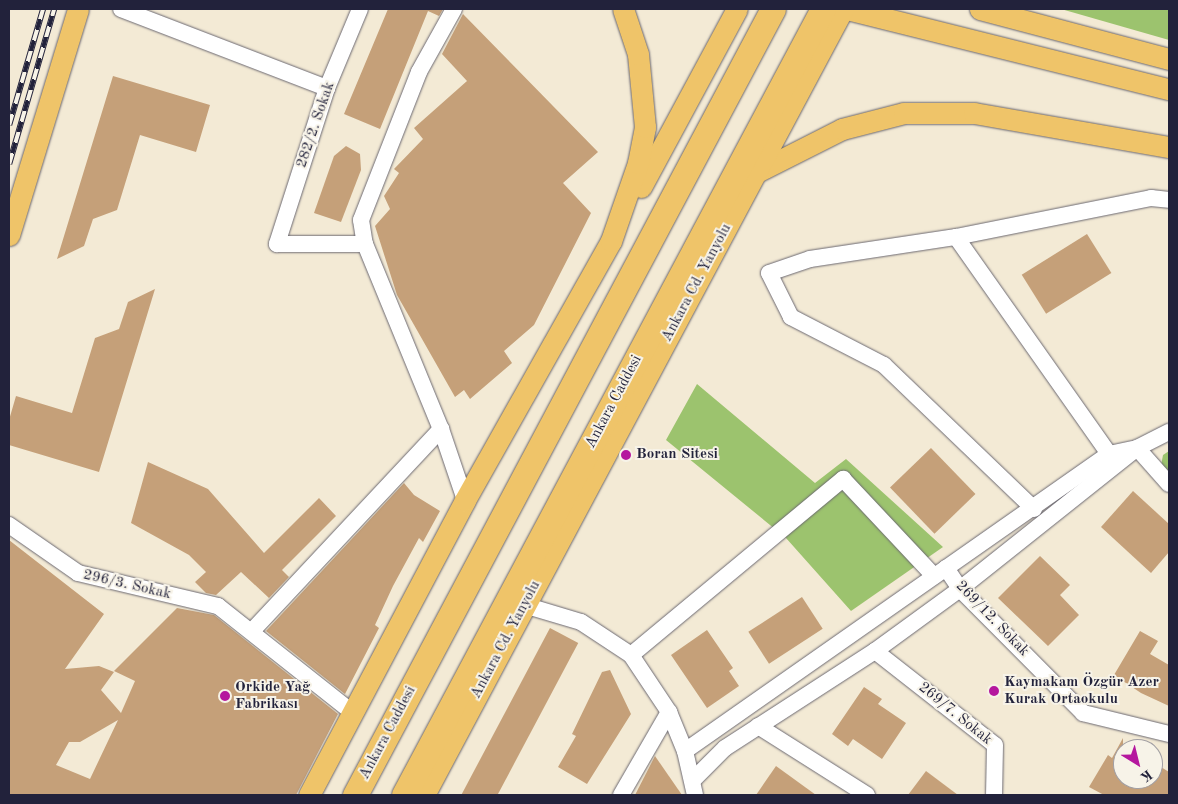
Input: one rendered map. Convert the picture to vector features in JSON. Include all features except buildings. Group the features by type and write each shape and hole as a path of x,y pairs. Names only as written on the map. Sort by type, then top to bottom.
{"highway":[{"name":"Ankara Caddesi","path":"356,795 774,9"},
{"name":"Ankara Caddesi","path":"404,795 823,9"}],"main road":[{"path":"9,235 78,9"},
{"path":"611,241 638,163 645,127 638,54 623,9"},
{"path":"309,795 465,500 611,241 736,9"},
{"path":"845,9 1169,89"},
{"name":"Ankara Cd. Yanyolu","path":"424,795 524,605 845,9"},
{"path":"980,9 1169,59"},
{"path":"757,172 842,129 904,113 974,113 1169,147"}],"street":[{"path":"121,9 327,88"},
{"name":"282/2. Sokak","path":"360,9 327,88 277,244 365,244"},
{"path":"454,9 419,72 361,220 365,244 441,430 465,500"},
{"path":"1034,509 884,365 791,317 769,273 810,259 956,237 1152,198 1169,200"},
{"path":"956,237 1109,454"},
{"path":"252,631 441,430"},
{"path":"694,788 725,748 875,651 960,589 1137,448 1169,432"},
{"path":"685,750 940,572 1034,509 1109,454 1137,448"},
{"path":"1137,448 1169,484"},
{"name":"269/12. Sokak","path":"631,655 844,479 960,589 1083,712 1169,734"},
{"name":"296/3. Sokak","path":"9,525 78,573 218,606 252,631 353,713"},
{"path":"524,605 581,622 631,655 669,712 685,750 694,788"},
{"name":"269/7. Sokak","path":"875,651 995,745 994,795"},
{"path":"621,795 669,712"},
{"path":"758,726 867,795"}],"green space":[{"path":"1061,9 1169,9 1169,40"},
{"path":"697,384 815,483 846,459 943,547 851,611 786,538 666,440"},
{"path":"1169,451 1169,475 1161,466 1163,455"}],"railway":[{"path":"9,125 43,9"},
{"path":"9,164 54,9"}],"place":[{"name":"Boran Sitesi","path":"626,455"},
{"name":"Kaymakam Özgür Azer Kurak Ortaokulu","path":"994,691"},
{"name":"Orkide Yağ Fabrikası","path":"225,696"}]}
